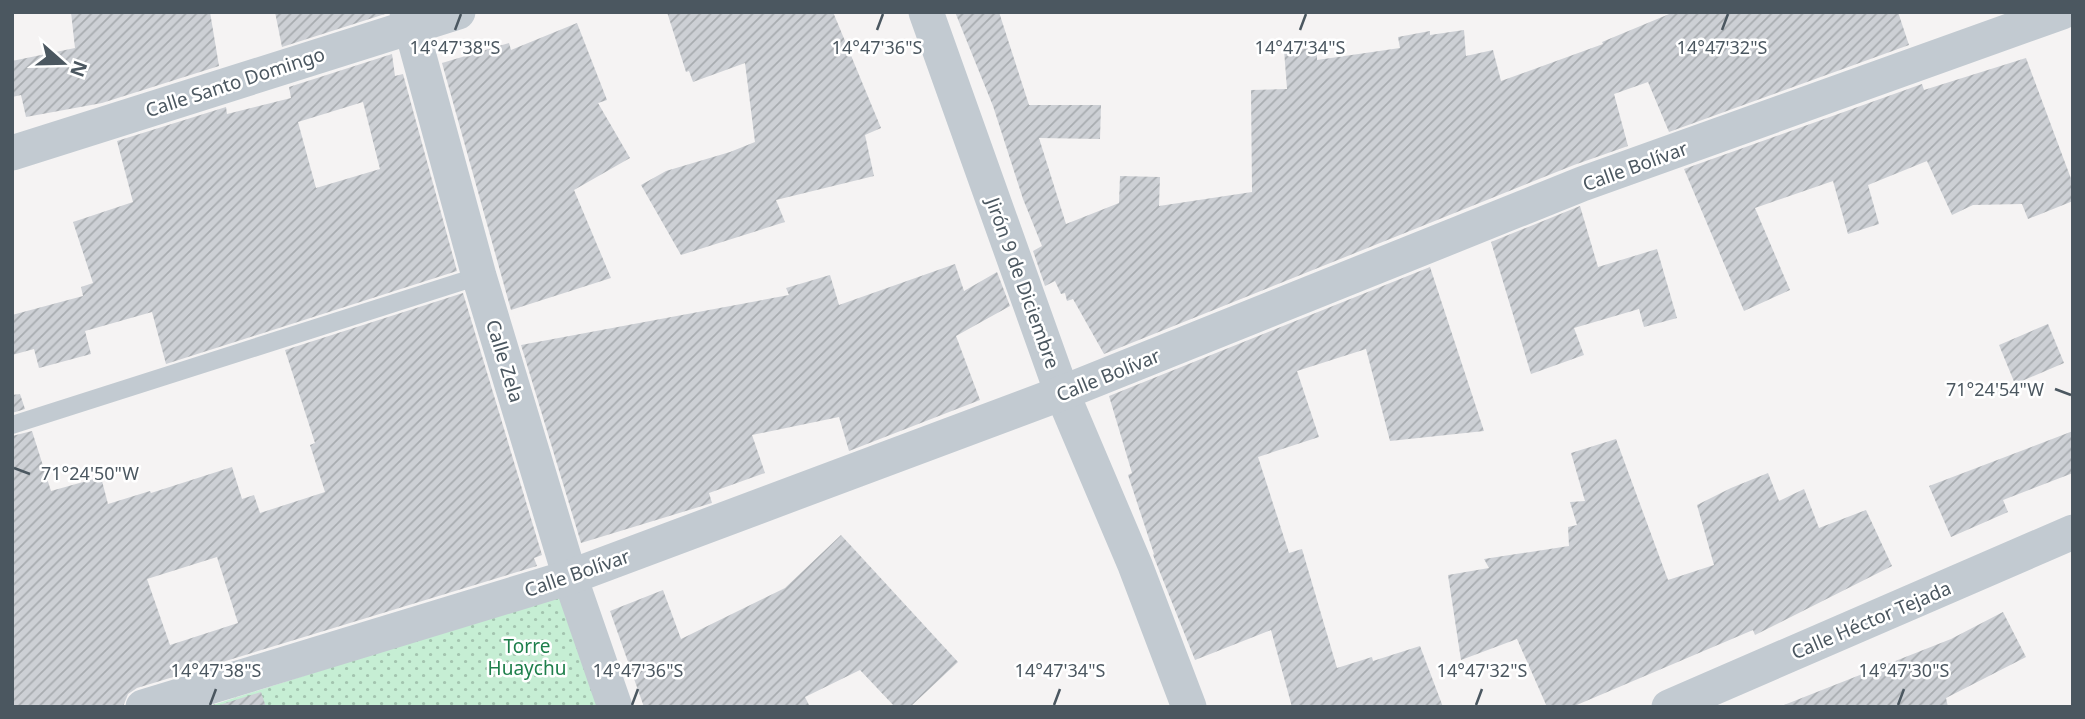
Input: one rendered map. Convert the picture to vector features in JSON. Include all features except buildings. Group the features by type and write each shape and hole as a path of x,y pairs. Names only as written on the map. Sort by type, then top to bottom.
{"street":[{"name":"Calle Santo Domingo","path":"12,153 409,20 458,12"},
{"name":"Jirón 9 de Diciembre","path":"926,12 1062,393 1135,565 1189,707"},
{"name":"Calle Bolívar","path":"143,707 570,577 1062,393 1582,184 2062,12"},
{"name":"Calle Zela","path":"409,20 478,276 570,577 615,707"},
{"name":"Calle Héctor Tejada","path":"1669,707 2073,532"}],"lane":[{"path":"12,425 478,276"}],"green space":[{"name":"Torre Huaychu","path":"560,594 600,707 206,707"}]}
